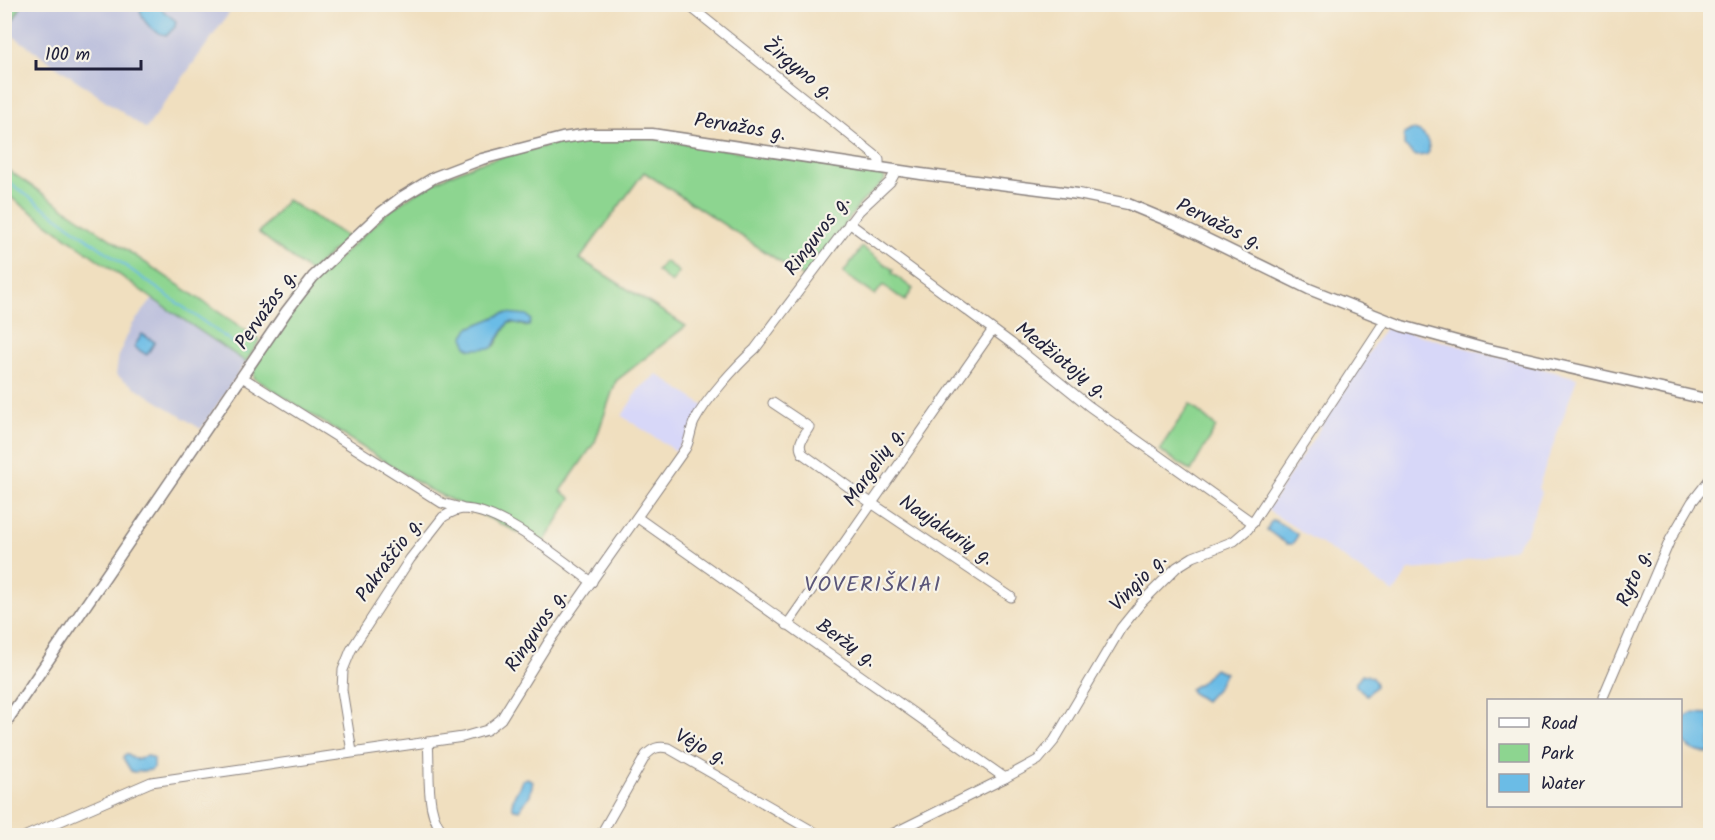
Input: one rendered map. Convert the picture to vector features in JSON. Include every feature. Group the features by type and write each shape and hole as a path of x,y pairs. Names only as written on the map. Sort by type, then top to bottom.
{"main road":[{"name":"Pervažos g.","path":"4,725 300,293 329,261 402,197 435,177 482,159 562,138 622,133 685,138 896,171 1078,194 1128,204 1160,216 1310,289 1385,321 1447,339 1710,400"}],"street":[{"name":"Žirgyno g.","path":"687,4 876,156 879,168"},
{"name":"Ringuvos g.","path":"26,836 151,782 428,742 487,730 501,719 548,643 686,449 692,427 702,411 737,364 755,349 849,223 868,200 890,182 896,171"},
{"name":"Medžiotojų g.","path":"849,223 1089,406 1253,523"},
{"name":"Vingio g.","path":"888,836 1038,760 1054,741 1121,628 1142,602 1177,567 1193,557 1234,541 1253,523 1385,321"},
{"name":"Margelių g.","path":"787,625 992,331"},
{"path":"242,377 442,503 483,513 507,523 592,582"},
{"name":"Naujakurių g.","path":"773,403 809,427 800,444 803,454 1011,597"},
{"name":"Ryto g.","path":"1603,697 1670,540 1692,502 1710,478"},
{"path":"442,503 443,518"},
{"name":"Pakraščio g.","path":"352,752 342,690 345,662 369,620 410,558 443,518 455,510 463,509"},
{"name":"Beržų g.","path":"638,518 1005,778"},
{"path":"428,742 431,809 436,824 447,836"},
{"name":"Vėjo g.","path":"600,836 646,755 661,747 668,748 821,836"}],"shaded area":[{"path":"22,5 235,5 146,129 6,31"},
{"path":"153,299 246,362 201,429 116,375 119,354 132,325"},
{"path":"1386,326 1577,378 1538,488 1542,492 1527,532 1514,549 1437,568 1409,570 1394,593 1267,510"},
{"path":"657,374 707,408 676,451 622,416 638,390"}],"green space":[{"path":"4,5 22,5 5,34"},
{"path":"644,137 883,173 885,180 860,204 805,278 644,172 580,259 686,326 616,381 595,442 561,491 571,498 543,544 428,489 254,378 253,366 316,279 388,212 415,193 478,163 572,139","holes":["505,313 527,327 517,323 508,323 495,346 469,328"]},
{"path":"5,168 260,340 246,362 153,299 5,193"},
{"path":"287,200 348,237 310,272 259,233"},
{"path":"862,247 893,270 892,273 913,289 905,301 883,285 875,295 843,273"},
{"path":"665,261 679,272 672,283 657,271"},
{"path":"1190,404 1216,427 1191,471 1159,450"}],"water":[{"path":"143,4 162,5 162,10 176,21 175,27 167,35 153,29 141,13 140,8"},
{"path":"1411,130 1419,132 1427,140 1429,152 1426,155 1416,156 1404,146 1404,134"},
{"path":"505,313 527,315 531,320 529,326 508,323 492,348 471,349 466,346 464,336 469,328"},
{"path":"142,334 155,342 147,355 134,347"},
{"path":"1274,520 1297,534 1292,544 1287,544 1267,530"},
{"path":"1214,669 1225,673 1216,689 1205,701 1190,689"},
{"path":"1362,674 1372,678 1376,684 1367,695 1356,686"},
{"path":"1692,713 1710,714 1710,753 1695,751 1684,743 1682,724 1686,716"},
{"path":"126,754 136,759 152,757 154,767 151,770 131,771 123,758"},
{"path":"527,778 533,781 530,795 520,810 514,809 512,802 522,780"}],"waterway":[{"path":"4,25 16,4"},
{"path":"4,179 246,352"}],"district":[{"name":"VOVERIŠKIAI","path":"873,585"}]}
